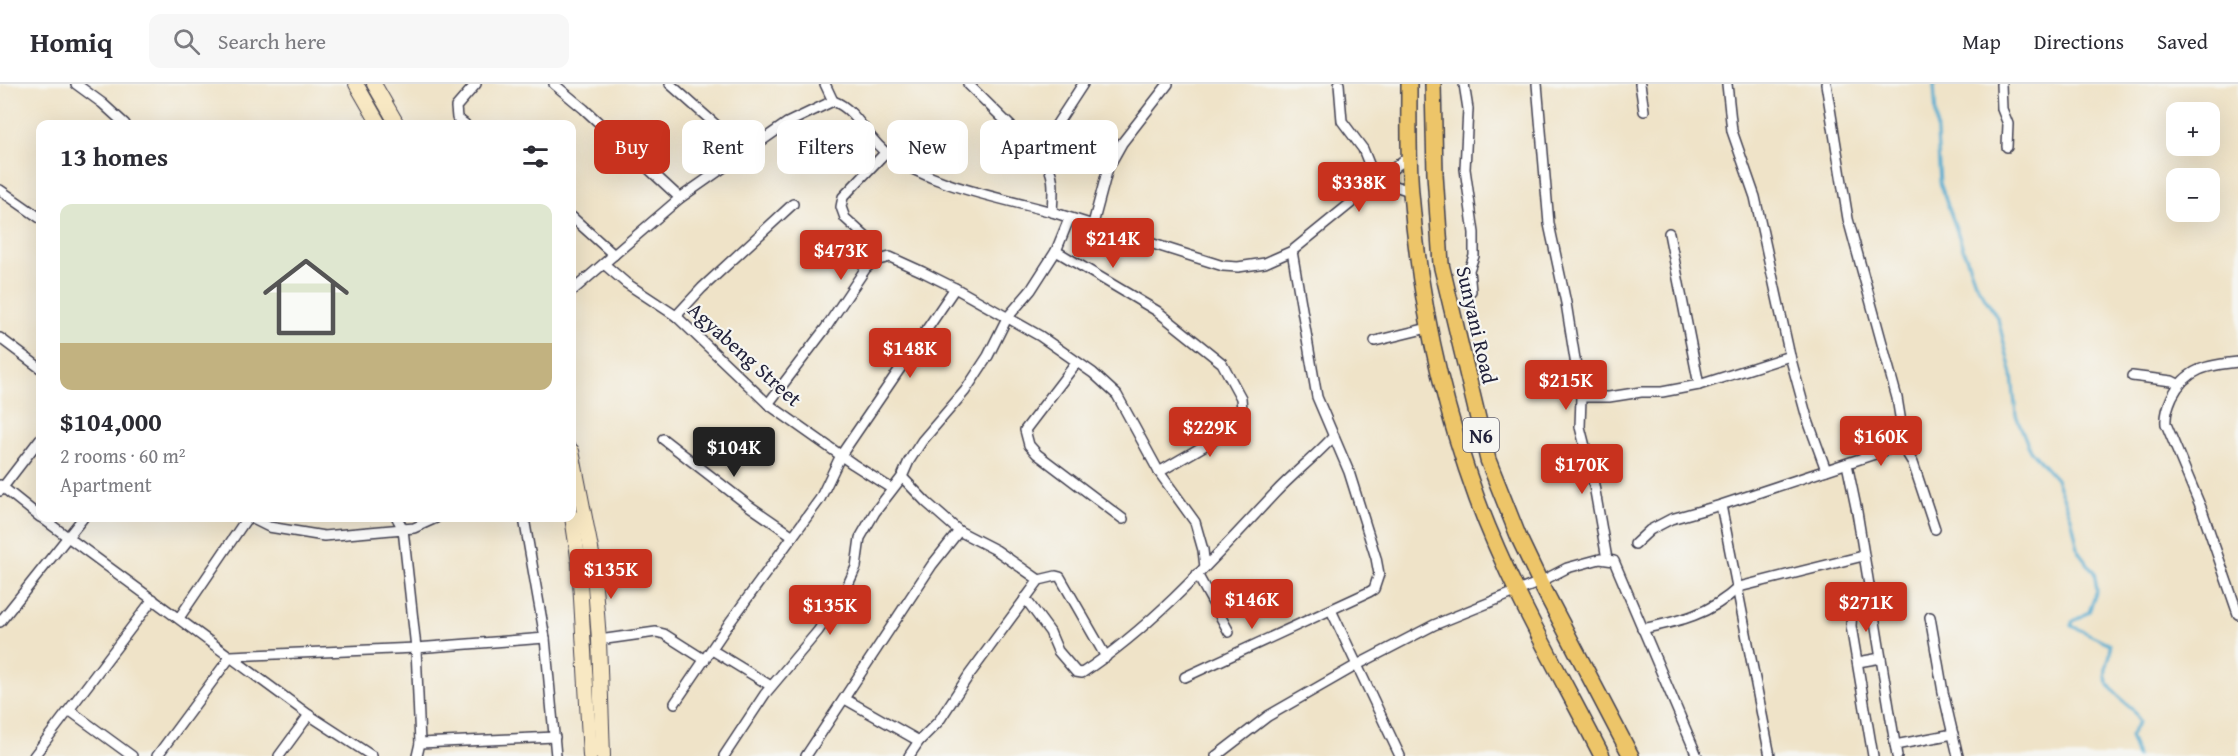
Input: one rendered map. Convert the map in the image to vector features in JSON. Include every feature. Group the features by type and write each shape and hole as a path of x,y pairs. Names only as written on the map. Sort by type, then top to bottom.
{"main road":[{"name":"N6","path":"1409,84 1410,191 1420,286 1428,328 1454,427 1478,500 1517,591 1598,755"},
{"name":"Sunyani Road","path":"1433,84 1435,174 1442,264 1488,460 1519,538 1540,582 1631,756"}],"street":[{"path":"76,84 102,103 117,120"},
{"path":"357,84 377,120"},
{"path":"374,84 395,120"},
{"path":"460,120 457,118 456,107 476,84"},
{"path":"554,84 680,198"},
{"path":"670,84 711,120"},
{"path":"825,84 833,101 850,112 885,153 915,172 939,182 1093,224 1224,266 1238,267 1265,262 1292,251 1410,155"},
{"path":"968,84 1005,120"},
{"path":"1060,120 1083,84"},
{"path":"1093,224 1108,168 1122,143 1168,84"},
{"path":"1339,84 1342,121 1363,149 1371,169 1379,181 1410,191"},
{"path":"1464,84 1468,109 1465,169 1474,232 1474,256 1469,270 1471,291"},
{"path":"1537,84 1549,225 1566,303 1581,397 1580,427 1592,474 1607,559"},
{"path":"1640,84 1644,111"},
{"path":"1727,84 1732,131 1755,197 1790,356 1807,418 1826,470"},
{"path":"1826,84 1848,219 1897,398 1904,441 1902,445 1913,463 1935,529"},
{"path":"2001,84 2002,109 2008,124 2007,147"},
{"path":"765,138 787,123 833,101"},
{"path":"868,239 845,218 842,207 843,197 885,153"},
{"path":"576,288 680,198 714,174"},
{"path":"1052,174 1055,187 1052,212"},
{"path":"0,190 36,215"},
{"path":"676,316 702,288 793,204"},
{"path":"724,756 771,686 818,631 846,589 856,567 860,538 875,512 902,477 922,441 965,391 988,356 1007,318 1030,290 1056,251 1069,219"},
{"path":"576,221 614,255"},
{"path":"1669,233 1699,385"},
{"path":"1056,251 1157,311 1200,343 1222,363 1241,398 1244,422 1160,472"},
{"path":"1185,677 1374,589 1379,574 1360,502 1317,397 1292,251"},
{"path":"768,404 825,329 866,268 875,261 890,257 955,288 1040,336 1077,362 1117,395 1160,472 1195,522 1205,567"},
{"name":"Agyabeng Street","path":"604,264 626,283 676,316 768,404 892,489"},
{"path":"675,703 730,622 820,499 841,455 955,288"},
{"path":"1375,341 1428,328"},
{"path":"0,338 36,365"},
{"path":"1581,397 1662,392 1699,385 1790,356"},
{"path":"1077,362 1025,430 1029,445 1037,454 1123,519"},
{"path":"2238,362 2218,364 2193,372 2178,384 2165,417 2202,510 2238,614"},
{"path":"2132,376 2172,381 2178,384"},
{"path":"1025,598 1050,632 1058,651 1076,672 1082,673 1136,634 1205,567 1301,466 1320,452 1334,436"},
{"path":"663,439 748,505 793,536"},
{"path":"36,444 1,488 36,513"},
{"path":"1635,544 1650,530 1671,519 1721,505 1902,445"},
{"path":"1847,464 1897,756"},
{"path":"576,473 592,559 599,640 603,756"},
{"path":"902,477 959,531 996,550 1039,580"},
{"path":"1721,505 1739,587 1770,756"},
{"path":"48,522 309,715 372,756"},
{"path":"0,622 80,522"},
{"path":"178,618 246,522"},
{"path":"258,522 269,527 324,536 414,528 427,522"},
{"path":"399,522 403,529 416,648 420,743 417,756"},
{"path":"525,522 545,638 556,756"},
{"path":"573,522 579,563 590,756"},
{"path":"806,756 932,565 959,531"},
{"path":"1642,629 1681,621 1709,610 1725,601 1739,587 1863,556"},
{"path":"1216,756 1268,716 1356,665 1434,625 1540,582 1567,568 1589,561 1607,559 1614,561 1697,756"},
{"path":"1197,574 1229,632"},
{"path":"909,756 919,741 939,721 969,675 1039,580 1060,577 1106,657"},
{"path":"34,756 153,599"},
{"path":"1871,600 1862,602 1852,609 1851,626 1873,756"},
{"path":"1331,610 1400,756"},
{"path":"1930,617 1943,692 1958,756"},
{"path":"599,640 656,632 664,634 705,660"},
{"path":"231,656 416,648 545,638"},
{"path":"712,650 771,686"},
{"path":"157,756 231,656"},
{"path":"1858,662 1881,658"},
{"path":"845,699 919,741"},
{"path":"69,710 132,756"},
{"path":"279,756 309,715"},
{"path":"1895,745 1953,734"},
{"path":"420,743 555,737"}],"waterway":[{"path":"1934,84 1940,183 1975,282 1998,319 2012,375 2016,415 2030,450 2056,479 2071,517 2079,552 2094,572 2097,590 2089,612 2072,622 2072,626 2110,644 2105,673 2112,689 2132,710 2139,722 2130,736 2137,756"}]}
